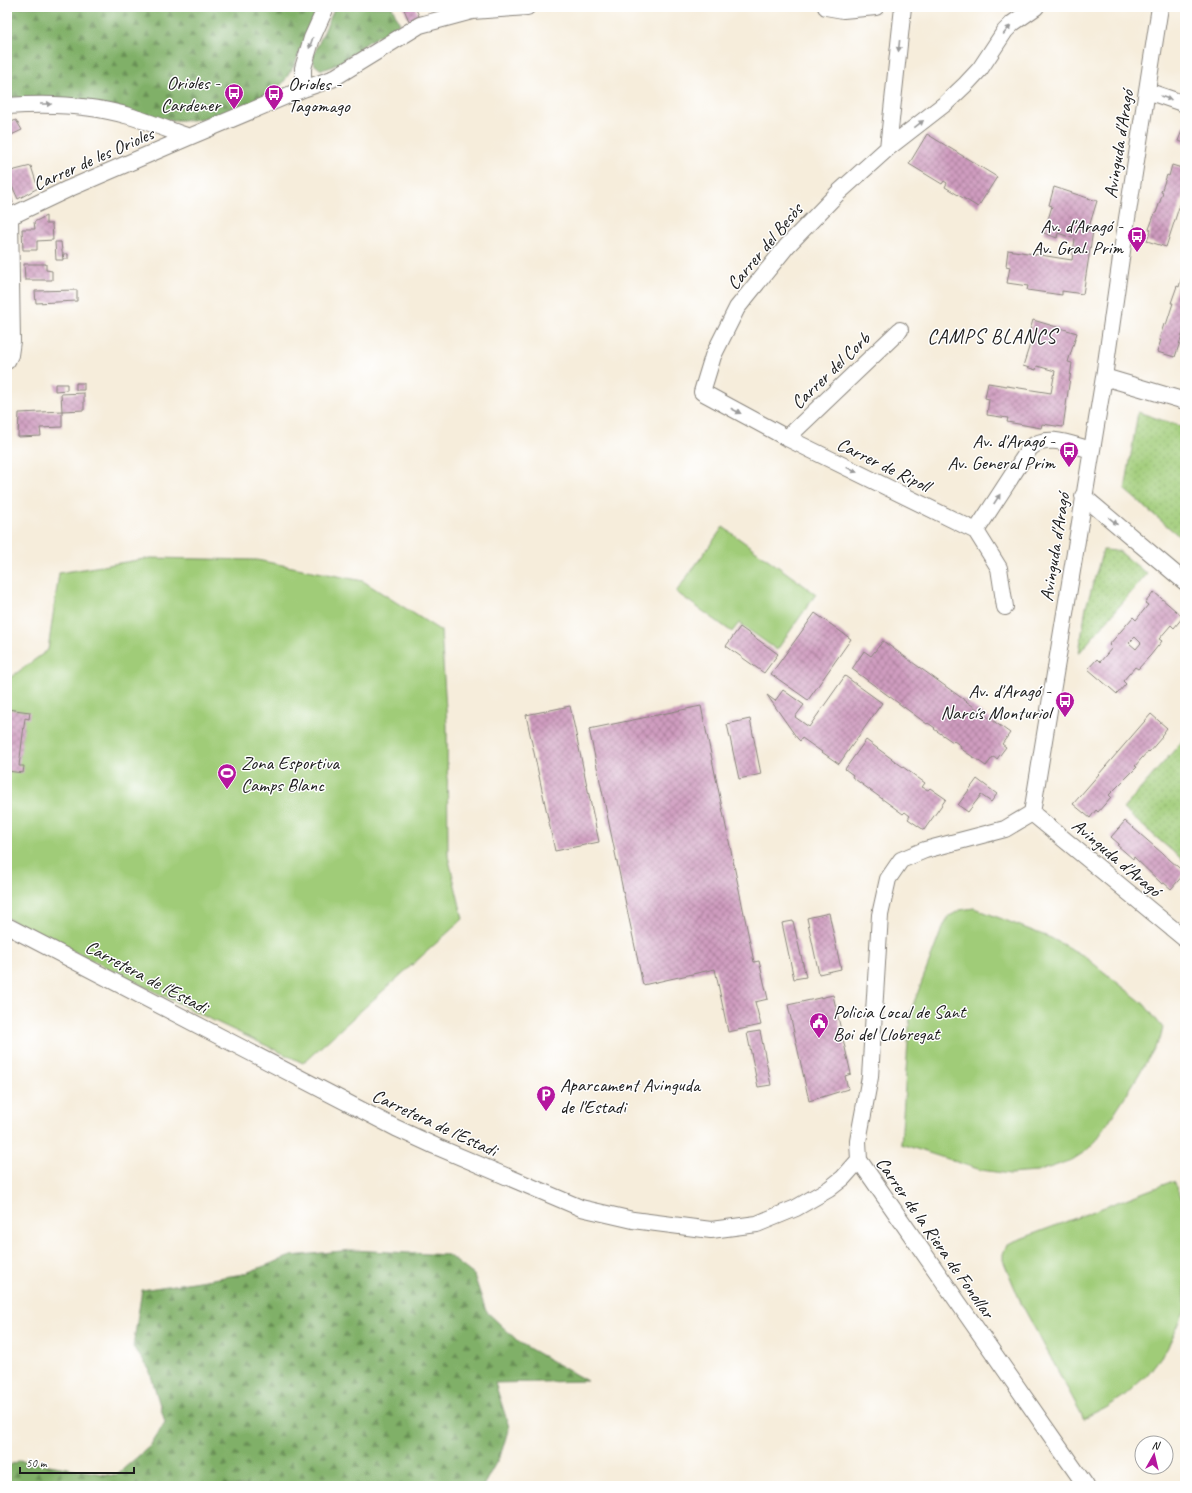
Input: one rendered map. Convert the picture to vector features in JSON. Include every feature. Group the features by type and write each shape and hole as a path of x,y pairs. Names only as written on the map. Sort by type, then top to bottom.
{"street":[{"path":"303,89 303,68 312,38 326,7"},
{"name":"Carrer de les Orioles","path":"8,218 73,187 189,137 303,89 332,79 420,25 472,11 527,7"},
{"path":"826,7 843,10 876,7"},
{"path":"888,148 903,7"},
{"name":"Carrer del Besòs","path":"702,392 713,356 737,308 788,246 822,208 888,148 946,103 966,84 980,69 1005,31 1013,23 1036,7"},
{"name":"Avinguda d'Aragó","path":"1150,68 1145,53 1152,7"},
{"name":"Avinguda d'Aragó","path":"1160,7 1104,376 1083,496 1032,813 1185,939"},
{"name":"Avinguda d'Aragó","path":"1150,68 1160,58 1169,7"},
{"path":"1147,91 1185,104"},
{"path":"7,106 53,104 106,110 129,116 189,137"},
{"path":"7,361 10,355 12,341 8,218"},
{"name":"Carrer del Corb","path":"787,438 900,330"},
{"path":"1104,376 1185,401"},
{"name":"Carrer de Ripoll","path":"702,392 787,438 976,531"},
{"path":"1005,607 1000,568 976,531 1030,448 1035,444 1044,440 1091,450"},
{"path":"1083,496 1185,582"},
{"name":"Carrer de la Riera de Fonollar","path":"1032,813 1005,829 925,850 902,860 888,879 880,915 870,1077 858,1141 858,1160 1086,1486"},
{"name":"Carretera de l'Estadi","path":"9,927 396,1128 581,1208 633,1220 711,1230 757,1224 796,1208 829,1189 842,1178 858,1160"}],"green space":[{"path":"7,7 318,7 294,66 278,88 262,98 212,117 191,120 165,120 111,106 12,98 7,61"},
{"path":"335,7 392,7 400,24 373,39 332,67 320,69 313,63 314,54"},
{"path":"1138,412 1185,428 1185,522 1180,537 1125,490"},
{"path":"723,527 816,594 777,650 739,623 732,632 676,592"},
{"path":"1103,550 1119,551 1147,574 1079,653 1086,607"},
{"name":"Zona Esportiva Camps Blanc","path":"150,558 257,560 363,581 441,631 447,725 448,856 463,919 303,1063 206,1017 7,918 7,680 48,650 59,573"},
{"path":"1184,739 1185,741 1185,862 1123,809"},
{"path":"974,908 1051,938 1084,956 1144,1004 1163,1028 1160,1039 1096,1141 1086,1151 1072,1160 1037,1172 1010,1174 981,1170 901,1144 910,1013 941,931 948,917 960,910"},
{"path":"1173,1181 1185,1205 1185,1310 1167,1349 1147,1375 1124,1396 1106,1408 1084,1419 1021,1303 1003,1260 1003,1254 1007,1244"},
{"path":"352,1250 448,1255 474,1275 486,1311 520,1343 587,1381 495,1383 509,1427 501,1454 483,1486 7,1486 7,1467 19,1460 115,1476 150,1446 165,1422 149,1369 133,1347 142,1290 243,1274 291,1256"}],"building":[{"path":"403,7 415,7 419,16 409,21"},
{"path":"16,120 22,130 7,137 7,124"},
{"path":"1185,123 1185,143 1178,141"},
{"path":"927,134 997,177 978,207 945,187 947,183 944,181 942,184 909,164"},
{"path":"1172,165 1185,169 1185,189 1166,247 1147,241 1151,230 1149,229 1163,193 1161,192 1167,175 1169,176"},
{"path":"31,166 38,188 18,199 7,172"},
{"path":"7,181 8,184 11,184 12,190 10,191 13,203 7,204"},
{"path":"1054,187 1097,201 1088,230 1093,231 1083,294 1062,291 1062,295 1027,290 1028,286 1007,283 1010,267 1006,266 1008,250 1072,260 1075,239 1058,233 1057,238 1044,233 1052,206 1049,205"},
{"path":"46,216 46,224 52,224 53,240 37,241 37,250 23,250 22,229 35,229 34,222"},
{"path":"55,242 61,242 63,260 56,260"},
{"path":"63,254 68,254 68,259 64,259"},
{"path":"24,264 46,264 46,270 52,271 52,280 25,280"},
{"path":"1182,276 1185,277 1185,327 1175,357 1157,352 1164,324 1166,325 1173,303 1171,303 1177,286 1179,287"},
{"path":"77,290 77,301 36,303 35,291"},
{"path":"1033,320 1077,333 1068,362 1072,363 1063,427 1042,424 1041,428 1007,422 1008,418 987,415 989,399 985,398 988,383 1051,393 1055,371 1037,366 1036,370 1023,366 1032,338 1028,337"},
{"path":"76,383 84,383 84,390 76,390"},
{"path":"55,384 67,384 67,390 55,391"},
{"path":"84,393 84,410 62,411 61,394"},
{"path":"62,411 62,427 40,428 41,436 18,437 19,413"},
{"path":"1154,592 1183,617 1174,628 1171,625 1159,639 1162,641 1150,656 1138,669 1135,667 1123,681 1126,684 1117,694 1088,669 1097,659 1100,662 1112,648 1109,645 1133,617 1136,620 1148,605 1145,603","holes":["1135,637 1141,643 1136,649 1129,643"]},
{"path":"815,613 851,639 808,700 771,674"},
{"path":"740,627 778,654 764,673 726,646"},
{"path":"883,641 1010,733 1002,744 1006,747 997,759 993,757 986,766 960,748 961,746 934,729 935,728 928,723 927,724 852,669 864,651 871,656"},
{"path":"845,676 882,703 839,764 802,738 800,741 767,695 775,701 783,690 804,705 795,717 809,727"},
{"path":"570,706 599,842 555,851 526,715"},
{"path":"701,706 754,962 759,961 768,999 755,1002 761,1025 728,1032 715,969 643,985 589,729"},
{"path":"7,709 30,712 29,719 25,718 19,766 24,766 23,773 7,771"},
{"path":"1151,714 1167,728 1161,736 1162,737 1135,766 1137,767 1109,795 1111,797 1098,812 1096,810 1090,818 1073,804"},
{"path":"750,719 761,774 739,779 727,724"},
{"path":"866,740 925,783 922,787 928,790 930,788 946,799 924,830 908,819 910,816 905,812 903,814 852,777 853,775 845,769"},
{"path":"977,779 997,794 991,802 981,795 968,812 958,805"},
{"path":"1125,821 1185,873 1171,889 1164,883 1162,884 1134,857 1133,859 1117,845 1119,844 1111,837"},
{"path":"829,913 841,969 819,974 807,918"},
{"path":"793,921 806,977 794,979 782,923"},
{"name":"Policia Local de Sant Boi del Llobregat","path":"833,995 851,1074 845,1076 848,1089 809,1101 788,1005"},
{"path":"760,1031 771,1085 758,1087 747,1033"}],"place":[{"name":"Orioles - Cardener","path":"234,110"},
{"name":"Orioles - Tagomago","path":"274,111"},
{"name":"Av. d'Aragó - Av. Gral. Prim","path":"1137,253"},
{"name":"Av. d'Aragó - Av. General Prim","path":"1069,468"},
{"name":"Av. d'Aragó - Narcís Monturiol","path":"1065,718"},
{"name":"Zona Esportiva Camps Blanc","path":"227,790"},
{"name":"Policia Local de Sant Boi del Llobregat","path":"819,1039"},
{"name":"Aparcament Avinguda de l'Estadi","path":"546,1112"}],"district":[{"name":"CAMPS BLANCS","path":"992,336"}]}
